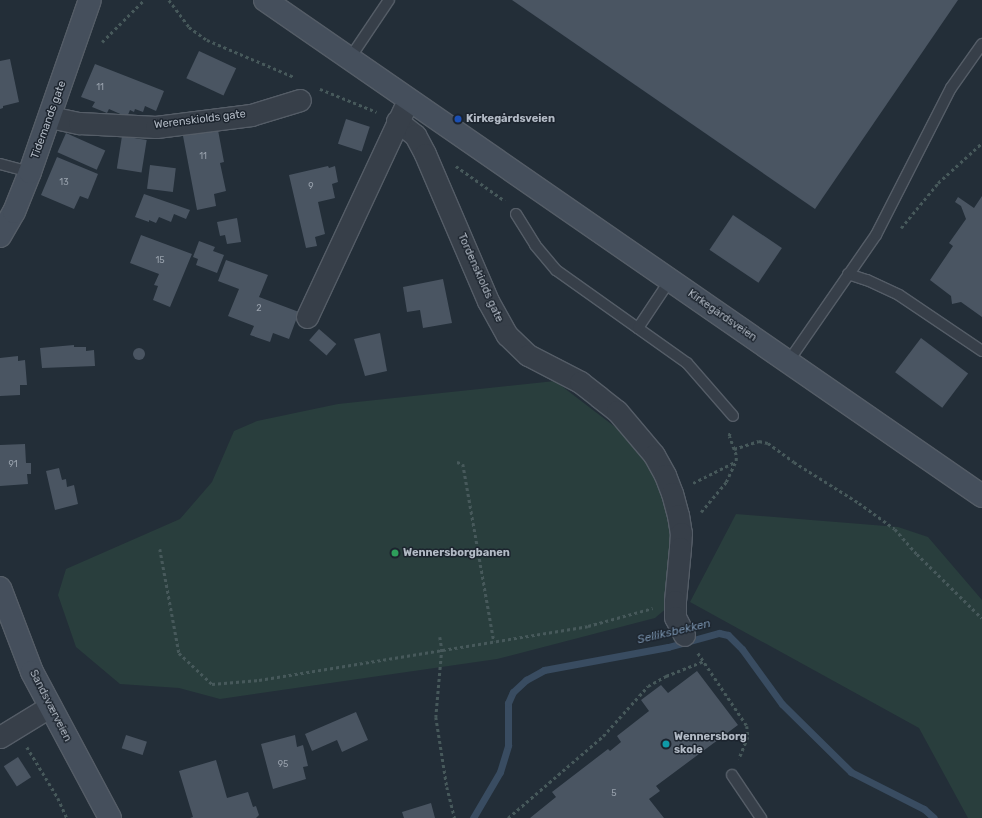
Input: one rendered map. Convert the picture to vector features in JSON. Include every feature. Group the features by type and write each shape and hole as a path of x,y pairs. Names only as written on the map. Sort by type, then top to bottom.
{"street":[{"name":"Tidemands gate","path":"0,236 14,212 30,172 90,0"},
{"name":"Kirkegårdsveien","path":"265,0 982,496"},
{"name":"Werenskiolds gate","path":"50,117 79,123 156,127 251,115 307,93"},
{"path":"307,317 397,121 410,100"},
{"name":"Tordenskiolds gate","path":"397,121 415,135 425,154 488,301 507,335 528,354 580,382 617,411 654,455 672,493 680,533 680,562 675,601 675,617 684,635"},
{"name":"Sandsværveien","path":"0,588 20,643 49,707 110,818"},
{"path":"6,733 49,707"}],"lane":[{"path":"350,58 389,0"},
{"path":"788,362 876,235 951,88 982,44"},
{"path":"0,164 30,172"},
{"path":"516,214 535,245 556,270 687,363 733,416"},
{"path":"848,274 867,280 899,295 982,350"},
{"path":"638,328 670,280"},
{"path":"732,775 761,818"}],"path":[{"path":"98,48 118,25 144,0"},
{"path":"169,0 189,27 208,40 298,79"},
{"path":"307,93 397,121"},
{"path":"898,231 938,183 982,144"},
{"path":"425,154 448,161 461,169 500,196 516,214"},
{"path":"680,533 719,492 726,482 736,461 734,449 729,436 733,416"},
{"path":"734,449 759,441 768,443 794,462 859,503 895,529 917,554 982,618"},
{"path":"672,493 736,461"},
{"path":"457,462 463,464 494,641"},
{"path":"160,549 179,652 212,684 259,680 588,626 675,601"},
{"path":"440,637 442,649 436,717 446,780 455,818"},
{"path":"700,655 747,726 748,737 732,775"},
{"path":"508,818 603,736 648,686 666,676 704,661"},
{"path":"6,733 30,752 58,798 68,818"}],"green space":[{"name":"Wennersborgbanen","path":"555,381 674,472 689,534 688,590 655,618 497,659 220,699 179,688 120,684 76,647 58,595 66,569 180,519 212,482 234,431 257,421 338,404"},
{"path":"736,514 898,527 928,537 982,600 982,818 968,818 919,728 690,602"}],"building":[{"path":"512,0 958,0 815,209"},
{"path":"199,51 236,68 223,96 186,78"},
{"path":"10,59 19,102 3,106 3,108 0,109 0,61"},
{"path":"95,64 164,91 156,111 145,106 143,112 135,109 134,112 130,110 127,117 109,109 107,113 92,107 95,102 81,97"},
{"path":"346,119 370,127 362,151 338,144"},
{"path":"218,130 224,162 220,163 226,191 214,194 216,206 197,210 183,136"},
{"path":"66,133 105,150 97,170 57,152"},
{"path":"122,136 147,140 142,173 117,169"},
{"path":"57,157 98,174 88,199 80,196 74,209 41,195"},
{"path":"150,165 176,168 173,192 147,189"},
{"path":"328,166 329,168 335,166 338,182 332,184 335,198 318,202 325,234 315,237 317,246 306,248 289,175"},
{"path":"144,194 190,210 186,219 174,214 171,222 159,217 156,223 135,217"},
{"path":"982,196 982,317 961,302 952,304 951,296 930,280 953,246 949,243 966,219 961,206 955,202 958,197 974,208"},
{"path":"733,215 782,248 758,283 710,250"},
{"path":"237,218 241,242 227,244 225,235 220,236 217,222"},
{"path":"141,235 192,254 170,307 153,300 158,286 154,285 159,274 130,263"},
{"path":"199,241 215,247 213,251 224,255 217,273 196,265 198,259 193,257"},
{"path":"226,260 268,275 259,297 299,312 289,339 273,333 270,342 250,335 254,326 228,316 239,289 218,281"},
{"path":"443,279 452,323 423,328 420,310 407,312 403,287"},
{"path":"319,329 336,344 327,355 309,340"},
{"path":"380,333 387,371 365,376 354,339"},
{"path":"921,338 968,374 942,408 895,372"},
{"path":"74,345 74,347 86,347 86,351 94,350 95,366 42,368 40,348"},
{"path":"137,348 141,348 145,354 141,360 137,360 133,356 133,352"},
{"path":"18,356 18,361 25,360 27,385 20,385 20,395 0,396 0,358"},
{"path":"25,444 26,463 31,463 31,474 27,474 28,484 0,486 0,445"},
{"path":"59,468 62,480 66,479 67,487 74,485 78,504 55,510 46,471"},
{"name":"Wennersborg skole","path":"697,671 738,725 656,786 660,791 649,799 664,818 530,818 556,797 552,792 608,749 610,751 621,742 617,736 649,711 641,700 661,685 668,693"},
{"path":"356,712 368,740 342,752 337,740 312,751 305,734"},
{"path":"126,735 147,742 143,755 122,748"},
{"path":"295,735 297,747 303,745 308,766 303,767 306,779 273,789 261,744"},
{"path":"18,757 31,777 17,786 4,766"},
{"path":"216,760 227,798 248,792 253,807 256,806 259,815 256,818 190,818 193,817 179,771"},
{"path":"431,803 435,818 404,818 402,812"}],"waterway":[{"name":"Selliksbekken","path":"473,818 500,772 508,745 508,703 513,692 526,680 544,670 668,647 719,633 728,635 742,649 782,704 851,772 924,809 934,818"}],"place":[{"name":"Kirkegårdsveien","path":"458,119"},
{"name":"Wennersborgbanen","path":"395,553"},
{"name":"Wennersborg skole","path":"666,744"}]}
